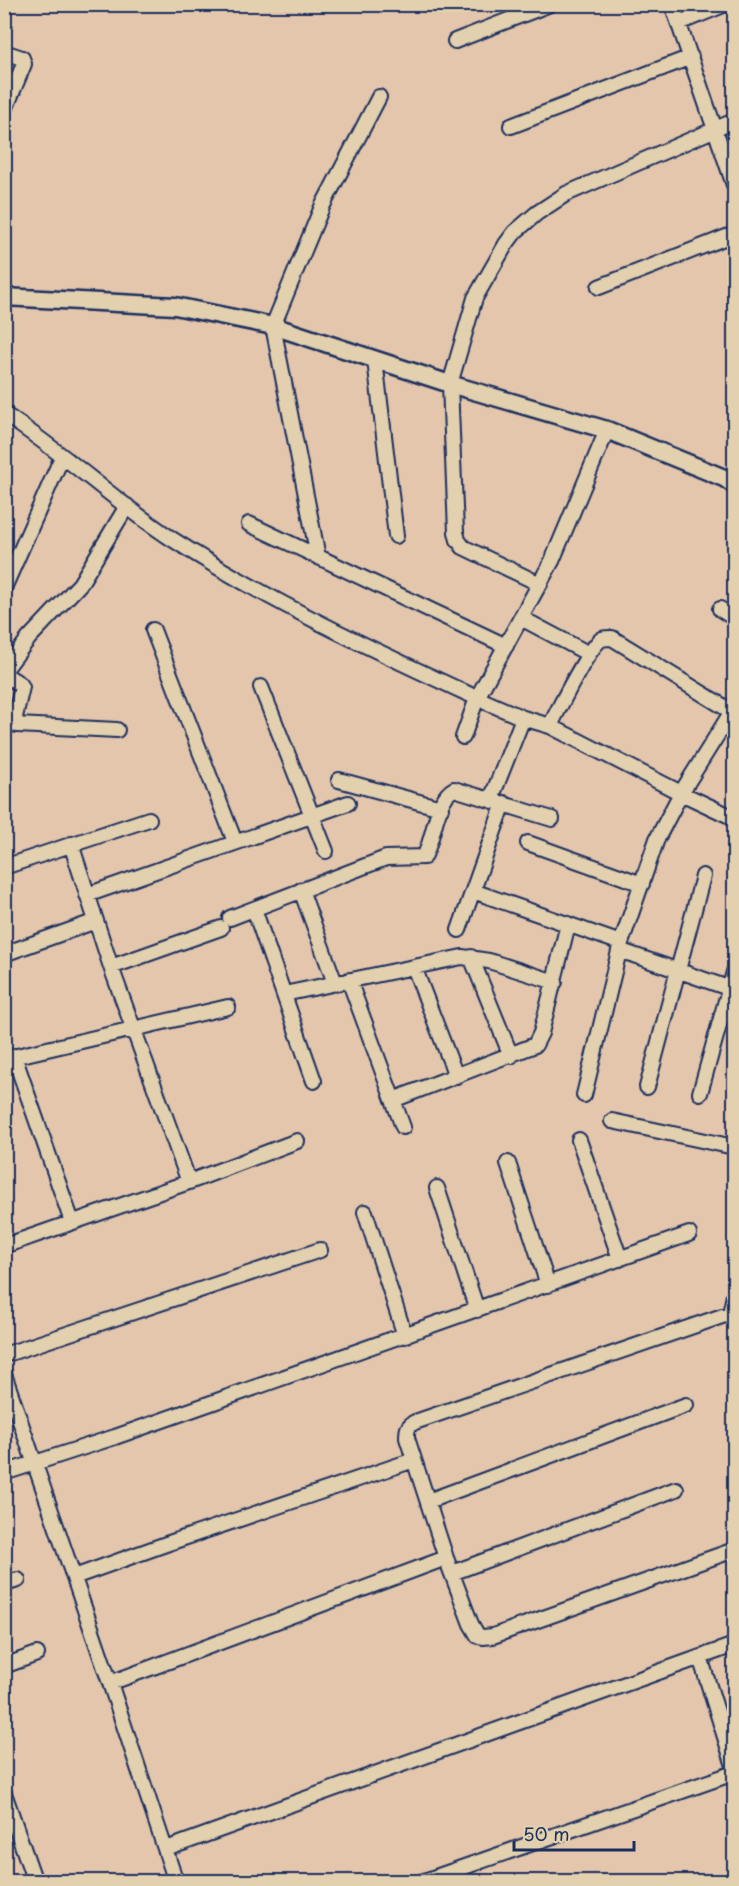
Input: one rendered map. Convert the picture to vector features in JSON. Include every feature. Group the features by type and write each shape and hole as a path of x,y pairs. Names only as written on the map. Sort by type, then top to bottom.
{"street":[{"path":"455,41 550,4"},
{"path":"672,4 734,181"},
{"path":"679,23 726,4"},
{"path":"4,52 22,58 24,64 4,112"},
{"path":"511,126 691,57"},
{"path":"318,557 273,326 322,207 380,97"},
{"path":"540,584 463,547 456,532 450,384 475,298 514,232 537,213 566,194 735,121"},
{"path":"599,287 735,234"},
{"path":"4,297 175,306 273,326 450,384 607,430 731,479"},
{"path":"375,360 396,536"},
{"path":"6,419 62,457 170,538 277,600 370,648 477,698 523,718 550,726 735,818"},
{"path":"463,737 477,698 552,561 607,430"},
{"path":"4,588 62,457"},
{"path":"117,730 17,725 15,717 22,687 4,673 30,638 80,584 127,506"},
{"path":"249,524 506,646"},
{"path":"720,609 735,618"},
{"path":"521,618 589,654"},
{"path":"153,630 235,842"},
{"path":"550,726 589,654 601,639 612,638 734,711 681,793 657,839 620,947 584,1095"},
{"path":"261,687 326,851"},
{"path":"459,930 473,891 523,718"},
{"path":"339,780 441,808"},
{"path":"111,967 386,858 424,857 441,808 447,795 454,789 552,819"},
{"path":"87,895 348,803"},
{"path":"4,867 149,819"},
{"path":"528,843 642,884"},
{"path":"71,844 111,967 189,1182"},
{"path":"647,1086 703,876"},
{"path":"301,890 404,1127"},
{"path":"473,891 568,924 678,970 732,989"},
{"path":"254,909 314,1081"},
{"path":"4,954 96,921"},
{"path":"393,1100 511,1056 528,1049 539,1041 568,924"},
{"path":"284,994 471,957 555,982"},
{"path":"471,957 511,1056"},
{"path":"414,967 456,1076"},
{"path":"700,1093 732,989 735,972"},
{"path":"72,1222 9,1058 228,1007"},
{"path":"612,1120 735,1147"},
{"path":"579,1140 620,1259"},
{"path":"4,1246 189,1182 297,1141"},
{"path":"508,1163 548,1285"},
{"path":"437,1188 477,1310"},
{"path":"365,1212 405,1336"},
{"path":"4,1473 115,1437 405,1336 689,1234"},
{"path":"4,1355 320,1250"},
{"path":"735,1295 732,1313 415,1422 410,1424 406,1430 446,1558 474,1631 478,1636 493,1636 735,1550"},
{"path":"4,1374 176,1881"},
{"path":"428,1500 686,1406"},
{"path":"74,1577 414,1460"},
{"path":"452,1572 676,1489"},
{"path":"110,1683 446,1558"},
{"path":"166,1849 735,1645"},
{"path":"4,1665 37,1654"},
{"path":"700,1657 735,1766"},
{"path":"421,1881 735,1773"},
{"path":"4,1792 10,1827 35,1881"}]}
